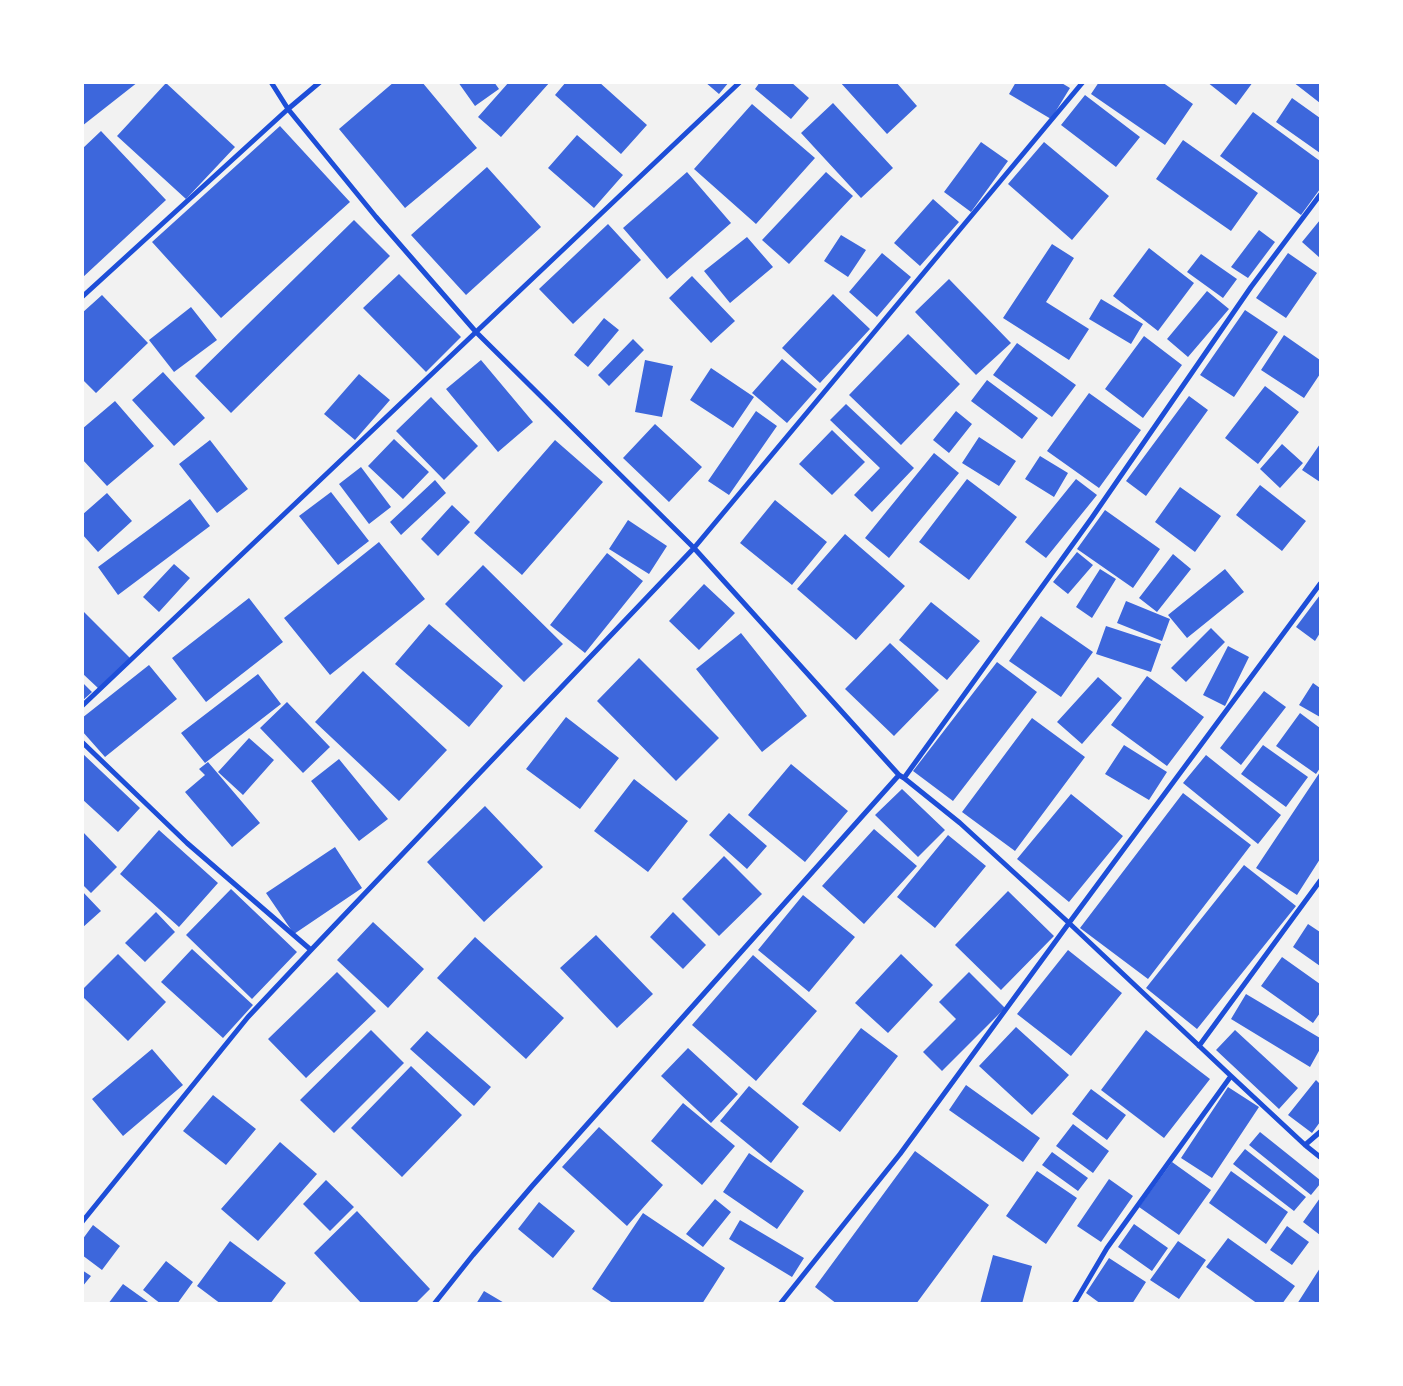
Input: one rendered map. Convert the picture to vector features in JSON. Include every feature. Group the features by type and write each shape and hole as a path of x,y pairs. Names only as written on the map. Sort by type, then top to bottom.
{"street":[{"path":"270,82 288,109 376,217 476,332 694,548 902,776 960,823 1069,923 1230,1076 1320,1157"},
{"path":"82,297 320,82"},
{"path":"82,706 740,82"},
{"path":"82,1222 248,1017 694,548 1083,82"},
{"path":"434,1304 473,1254 533,1185 902,776 1091,519 1251,287 1320,196"},
{"path":"780,1304 900,1154 1320,584"},
{"path":"82,742 187,843 311,950"},
{"path":"1199,1046 1320,882"},
{"path":"1074,1304 1107,1248 1230,1076"},
{"path":"1305,1145 1320,1132"}],"building":[{"path":"82,82 138,82 82,126"},
{"path":"394,82 422,82 477,148 405,208 339,129"},
{"path":"458,82 494,82 499,89 475,106"},
{"path":"509,82 550,82 501,137 478,117"},
{"path":"566,82 599,82 647,125 621,154 555,95"},
{"path":"705,82 729,82 719,94"},
{"path":"760,82 791,82 809,98 791,119 755,89"},
{"path":"840,82 896,82 917,106 887,134"},
{"path":"1016,82 1060,82 1070,88 1051,119 1009,94"},
{"path":"1099,82 1162,82 1193,104 1165,145 1091,94"},
{"path":"1207,82 1253,82 1236,105"},
{"path":"1293,82 1320,82 1320,103"},
{"path":"166,83 235,147 186,199 117,136"},
{"path":"1085,95 1140,137 1116,167 1061,125"},
{"path":"1292,98 1320,118 1320,153 1276,122"},
{"path":"833,103 893,168 861,198 801,133"},
{"path":"752,104 815,158 756,224 694,169"},
{"path":"1253,112 1320,161 1320,189 1301,215 1220,156"},
{"path":"280,126 350,202 221,318 152,242"},
{"path":"101,131 166,200 82,278 82,149"},
{"path":"577,135 623,175 594,208 548,168"},
{"path":"1183,140 1258,193 1231,231 1156,179"},
{"path":"981,142 1008,161 971,212 944,192"},
{"path":"1044,142 1109,196 1072,240 1008,184"},
{"path":"487,167 541,227 466,295 411,235"},
{"path":"687,172 731,223 667,279 623,228"},
{"path":"826,172 853,196 789,264 762,240"},
{"path":"933,199 959,222 920,266 894,243"},
{"path":"354,220 390,256 231,413 195,376"},
{"path":"1320,220 1320,258 1302,242"},
{"path":"608,224 641,260 573,324 539,289"},
{"path":"1259,230 1275,242 1248,278 1231,267"},
{"path":"841,235 866,250 848,277 824,261"},
{"path":"747,237 773,267 730,303 704,271"},
{"path":"1052,244 1074,258 1046,302 1089,329 1069,360 1003,318"},
{"path":"1149,248 1194,283 1158,331 1113,296"},
{"path":"882,253 911,277 877,317 849,292"},
{"path":"1288,253 1317,273 1286,318 1256,298"},
{"path":"1201,254 1237,279 1223,298 1187,272"},
{"path":"399,274 461,337 426,372 363,308"},
{"path":"692,276 735,321 711,343 669,298"},
{"path":"949,279 1011,343 976,375 915,312"},
{"path":"1207,291 1229,309 1188,357 1167,339"},
{"path":"833,294 870,329 820,383 782,348"},
{"path":"102,295 148,343 96,393 82,379 82,313"},
{"path":"1101,299 1143,324 1131,344 1089,319"},
{"path":"191,307 217,340 174,372 149,340"},
{"path":"1245,310 1278,332 1234,397 1200,375"},
{"path":"604,318 619,330 588,367 574,355"},
{"path":"908,334 960,384 901,445 849,395"},
{"path":"1284,335 1320,360 1320,374 1304,398 1261,370"},
{"path":"1144,336 1182,365 1143,418 1105,389"},
{"path":"633,339 644,350 609,386 598,375"},
{"path":"1017,343 1076,385 1052,417 993,375"},
{"path":"782,359 817,389 787,423 752,393"},
{"path":"481,360 533,422 498,452 446,389"},
{"path":"645,360 673,366 662,417 635,412"},
{"path":"711,368 754,397 733,428 690,400"},
{"path":"163,372 205,418 174,446 132,400"},
{"path":"359,374 390,400 355,440 324,414"},
{"path":"987,380 1038,418 1022,439 971,401"},
{"path":"1265,386 1299,412 1258,464 1225,438"},
{"path":"1089,393 1141,430 1099,488 1047,451"},
{"path":"1189,396 1208,410 1146,496 1126,481"},
{"path":"431,397 478,446 444,480 396,431"},
{"path":"115,401 154,446 107,486 82,459 82,429"},
{"path":"846,404 914,468 872,512 854,495 880,468 830,420"},
{"path":"756,411 777,426 729,495 708,481"},
{"path":"956,411 972,424 949,453 933,440"},
{"path":"655,424 702,467 669,502 623,458"},
{"path":"832,430 865,462 832,495 799,464"},
{"path":"979,437 1016,461 999,486 962,463"},
{"path":"394,439 429,472 403,499 368,466"},
{"path":"210,440 248,489 217,513 179,464"},
{"path":"555,440 603,482 522,575 474,533"},
{"path":"1282,444 1303,463 1280,488 1260,469"},
{"path":"1320,444 1320,482 1302,470"},
{"path":"934,453 959,473 889,558 865,538"},
{"path":"1040,456 1068,473 1054,497 1025,479"},
{"path":"361,467 391,507 369,524 339,484"},
{"path":"967,479 1017,517 969,580 919,542"},
{"path":"1076,479 1097,495 1046,558 1025,542"},
{"path":"435,480 446,493 401,535 390,522"},
{"path":"1260,485 1306,521 1282,551 1236,515"},
{"path":"1180,487 1221,516 1195,552 1155,522"},
{"path":"331,492 369,541 338,565 299,516"},
{"path":"107,493 132,521 98,552 82,534 82,515"},
{"path":"190,499 210,526 118,595 98,567"},
{"path":"775,500 827,542 792,585 740,543"},
{"path":"452,505 470,522 438,556 421,539"},
{"path":"1105,510 1160,549 1133,588 1077,549"},
{"path":"628,520 667,546 649,574 609,549"},
{"path":"845,534 905,586 856,640 797,589"},
{"path":"379,542 425,599 330,675 284,618"},
{"path":"1077,552 1093,565 1068,594 1053,582"},
{"path":"607,553 643,581 585,653 550,625"},
{"path":"1173,554 1191,569 1157,612 1139,598"},
{"path":"174,564 190,578 159,612 143,597"},
{"path":"483,565 563,644 524,682 445,604"},
{"path":"1100,569 1116,579 1092,618 1076,607"},
{"path":"1225,569 1244,592 1187,638 1168,615"},
{"path":"704,584 735,613 699,650 669,621"},
{"path":"1320,595 1320,633 1315,641 1296,627"},
{"path":"249,598 283,642 206,702 172,658"},
{"path":"1126,601 1170,619 1162,641 1117,623"},
{"path":"931,602 980,641 947,680 899,640"},
{"path":"82,610 130,658 99,689 82,673"},
{"path":"1041,616 1093,652 1061,697 1009,661"},
{"path":"429,624 503,686 469,727 395,664"},
{"path":"1106,626 1161,644 1151,672 1096,654"},
{"path":"1211,628 1225,642 1186,682 1171,668"},
{"path":"741,633 807,716 762,752 696,669"},
{"path":"890,643 939,690 894,736 845,689"},
{"path":"1228,646 1249,657 1225,706 1203,695"},
{"path":"639,658 719,738 676,781 597,701"},
{"path":"997,662 1037,692 953,801 913,771"},
{"path":"149,665 177,699 105,757 82,731 82,718"},
{"path":"363,671 447,750 399,801 315,722"},
{"path":"258,674 281,704 205,763 181,733"},
{"path":"1147,676 1204,717 1167,766 1111,725"},
{"path":"1098,677 1122,698 1082,744 1057,722"},
{"path":"82,682 92,692 82,701"},
{"path":"1313,683 1320,688 1320,717 1299,705"},
{"path":"1264,691 1286,707 1241,765 1220,748"},
{"path":"287,702 330,747 303,773 260,728"},
{"path":"1300,713 1320,728 1320,768 1316,774 1276,746"},
{"path":"566,717 619,758 580,809 526,769"},
{"path":"1032,718 1085,757 1015,851 962,812"},
{"path":"249,738 274,760 243,795 218,772"},
{"path":"1124,745 1167,772 1149,800 1105,774"},
{"path":"1263,745 1308,777 1286,807 1241,774"},
{"path":"82,753 140,808 118,832 82,799"},
{"path":"1206,755 1281,815 1258,844 1183,783"},
{"path":"339,759 388,819 359,841 311,781"},
{"path":"208,762 260,823 232,847 185,792 205,775 199,769"},
{"path":"791,764 848,811 805,862 748,815"},
{"path":"1320,772 1320,859 1297,895 1256,868"},
{"path":"634,779 688,821 648,872 594,831"},
{"path":"902,789 945,830 918,857 875,815"},
{"path":"1183,793 1251,845 1148,979 1080,928"},
{"path":"1071,794 1123,836 1069,902 1017,859"},
{"path":"485,806 543,867 484,922 427,862"},
{"path":"729,813 767,846 747,869 709,835"},
{"path":"874,829 917,866 864,924 822,886"},
{"path":"159,830 218,883 179,927 120,874"},
{"path":"82,831 117,867 91,893 82,884"},
{"path":"948,835 986,866 935,928 897,897"},
{"path":"335,847 362,888 294,934 266,893"},
{"path":"724,856 762,894 719,936 682,899"},
{"path":"1244,865 1296,906 1197,1029 1146,988"},
{"path":"231,889 297,952 252,999 186,935"},
{"path":"82,891 101,911 82,928"},
{"path":"1008,891 1054,936 1001,990 955,945"},
{"path":"803,895 855,937 809,992 758,950"},
{"path":"156,912 175,932 145,962 125,943"},
{"path":"673,912 706,945 683,969 650,937"},
{"path":"373,922 424,969 388,1008 337,960"},
{"path":"1308,924 1320,932 1320,966 1293,947"},
{"path":"596,935 653,994 617,1028 560,968"},
{"path":"475,937 564,1018 526,1059 437,978"},
{"path":"192,949 253,1005 223,1038 161,982"},
{"path":"1068,950 1122,993 1071,1056 1017,1014"},
{"path":"118,954 166,1002 128,1041 82,996 82,990"},
{"path":"901,954 933,985 888,1033 855,1003"},
{"path":"753,955 817,1011 756,1081 692,1025"},
{"path":"1282,957 1320,984 1320,1013 1313,1023 1261,986"},
{"path":"337,972 376,1011 306,1078 268,1039"},
{"path":"969,972 1005,1008 942,1071 923,1052 956,1019 939,1002"},
{"path":"1246,994 1320,1038 1320,1049 1310,1067 1231,1019"},
{"path":"1016,1027 1069,1075 1032,1115 979,1066"},
{"path":"861,1028 898,1056 840,1132 802,1104"},
{"path":"371,1030 404,1063 334,1133 300,1100"},
{"path":"1146,1030 1210,1079 1164,1138 1101,1090"},
{"path":"1235,1030 1298,1088 1279,1109 1216,1050"},
{"path":"427,1031 491,1087 474,1106 410,1049"},
{"path":"688,1048 738,1094 711,1123 661,1076"},
{"path":"152,1049 183,1085 123,1136 92,1099"},
{"path":"411,1066 462,1115 402,1177 351,1128"},
{"path":"1316,1080 1320,1084 1320,1122 1312,1133 1288,1115"},
{"path":"966,1085 1040,1138 1023,1162 949,1110"},
{"path":"749,1086 799,1127 771,1163 720,1121"},
{"path":"1228,1087 1259,1107 1212,1178 1181,1158"},
{"path":"1091,1089 1126,1115 1107,1140 1072,1114"},
{"path":"213,1095 256,1129 226,1165 183,1131"},
{"path":"683,1103 735,1146 702,1185 651,1141"},
{"path":"1073,1124 1109,1151 1093,1173 1056,1146"},
{"path":"599,1127 663,1185 627,1226 562,1167"},
{"path":"1260,1132 1320,1180 1320,1184 1311,1195 1249,1145"},
{"path":"280,1142 317,1174 258,1241 221,1209"},
{"path":"1245,1149 1306,1197 1294,1211 1233,1164"},
{"path":"915,1151 989,1205 916,1304 837,1304 815,1287"},
{"path":"1052,1152 1088,1178 1078,1191 1042,1165"},
{"path":"749,1153 804,1191 777,1229 723,1192"},
{"path":"1172,1162 1211,1190 1179,1235 1139,1207"},
{"path":"1037,1171 1077,1198 1046,1244 1006,1216"},
{"path":"1231,1171 1288,1212 1266,1244 1209,1203"},
{"path":"1109,1179 1133,1196 1101,1242 1077,1226"},
{"path":"326,1180 354,1207 330,1231 303,1204"},
{"path":"1320,1198 1320,1235 1303,1222"},
{"path":"715,1199 731,1212 703,1247 686,1234"},
{"path":"539,1202 575,1231 553,1258 518,1229"},
{"path":"357,1211 430,1289 415,1304 362,1304 314,1253"},
{"path":"643,1213 725,1268 702,1304 614,1304 592,1289"},
{"path":"740,1220 804,1258 792,1277 729,1239"},
{"path":"1134,1224 1168,1248 1152,1271 1118,1247"},
{"path":"93,1225 120,1246 102,1270 82,1255 82,1240"},
{"path":"1287,1226 1309,1242 1292,1265 1270,1250"},
{"path":"1228,1238 1295,1286 1282,1304 1258,1304 1206,1267"},
{"path":"230,1241 286,1283 270,1304 221,1304 197,1286"},
{"path":"1178,1241 1206,1260 1179,1299 1150,1280"},
{"path":"993,1255 1032,1266 1022,1304 980,1304"},
{"path":"1109,1258 1146,1282 1132,1304 1101,1304 1086,1293"},
{"path":"166,1261 193,1282 177,1304 161,1304 143,1290"},
{"path":"1320,1268 1320,1304 1297,1304"},
{"path":"82,1270 91,1276 82,1287"},
{"path":"123,1284 151,1304 108,1304"},
{"path":"484,1291 506,1304 476,1304"}]}
